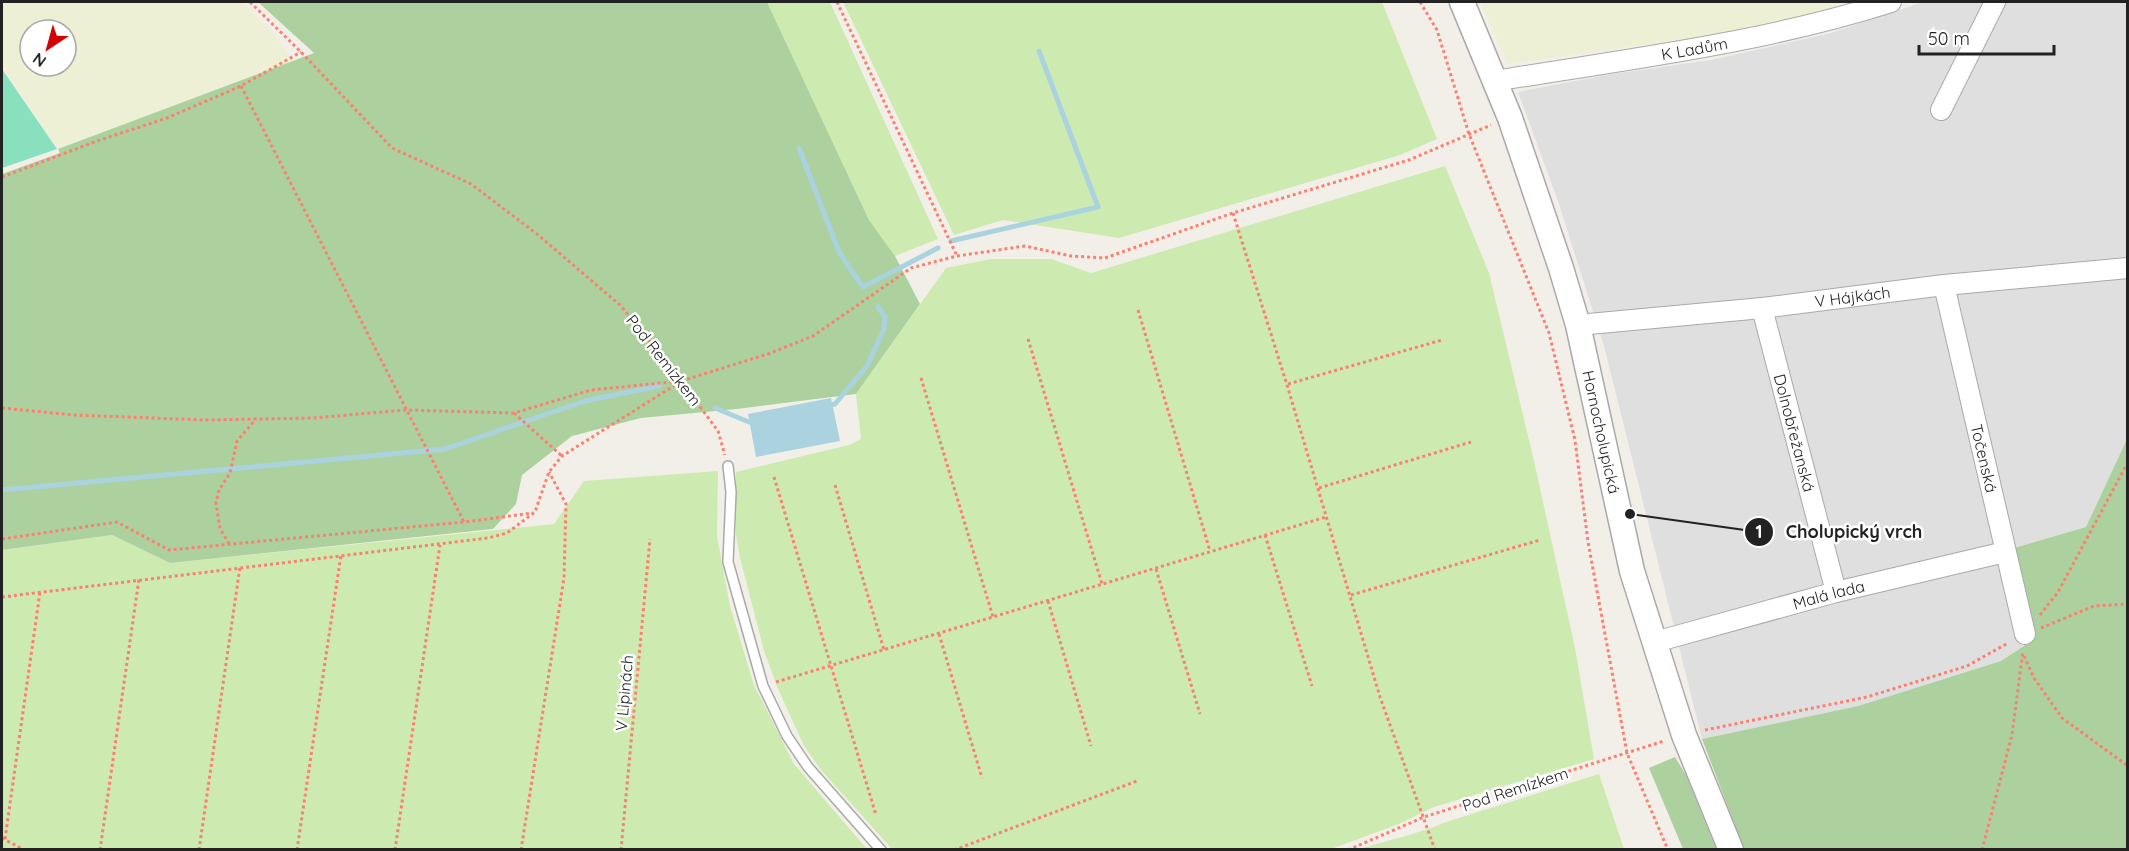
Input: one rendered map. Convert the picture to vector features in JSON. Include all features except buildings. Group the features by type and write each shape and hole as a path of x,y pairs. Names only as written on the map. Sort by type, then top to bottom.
{"street":[{"name":"Hornocholupická","path":"1462,2 1510,118 1578,325 1632,571 1684,735 1731,849"},
{"name":"K Ladům","path":"1495,81 1757,38 1857,13 1891,2"},
{"path":"1941,110 1995,2"},
{"name":"V Hájkách","path":"1578,325 1762,308 1944,285 2127,268"},
{"name":"Točenská","path":"1944,285 2025,634"},
{"name":"Dolnobřežanská","path":"1762,308 1836,592"},
{"name":"Malá lada","path":"1655,642 1836,592 2005,552"}],"lane":[{"path":"728,466 731,492 728,562 764,686 788,736 808,767 881,849"}],"path":[{"name":"Pod Remízkem","path":"250,2 392,148 471,184 537,234 621,306 718,431 728,466"},
{"path":"837,2 957,256"},
{"path":"1420,2 1437,30 1468,134 1549,333 1575,440 1588,543 1627,753 1668,849"},
{"path":"2,177 97,141 167,118 240,86 301,52"},
{"path":"240,86 464,522"},
{"path":"2,408 74,415 205,420 313,418 406,410 514,413 591,390 681,381 768,354 813,336 911,268 957,256 1025,246 1071,256 1105,258 1233,213 1409,160 1468,134"},
{"path":"1233,213 1380,697 1435,849"},
{"path":"1138,310 1210,551"},
{"path":"1028,339 1102,585"},
{"path":"1287,385 1442,340"},
{"path":"921,378 993,617"},
{"path":"2,597 440,545 507,533 535,513 549,472 562,456 681,381"},
{"path":"514,413 562,456"},
{"path":"229,544 220,528 216,503 219,490 230,473 237,441 256,419"},
{"path":"1318,488 1471,442"},
{"path":"1982,849 2012,735 2025,634 2058,592 2127,462"},
{"path":"521,849 564,578 566,504 549,472"},
{"path":"774,477 876,815"},
{"path":"835,485 884,650"},
{"path":"2,539 117,522 169,550 464,522 535,513"},
{"path":"764,686 1326,517"},
{"path":"1265,535 1312,686"},
{"name":"V Lipinách","path":"621,849 650,539"},
{"path":"1350,595 1540,540"},
{"path":"395,849 440,545"},
{"path":"297,849 341,555"},
{"path":"199,849 240,567"},
{"path":"1156,568 1200,714"},
{"path":"100,849 139,579"},
{"path":"24,849 3,838 40,592"},
{"path":"1048,601 1091,746"},
{"name":"Pod Remízkem","path":"1348,849 1424,817 1684,735 1867,696 1967,666 2025,634 2094,606 2127,604"},
{"path":"939,634 982,778"},
{"path":"2023,654 2034,678 2062,718 2127,766"},
{"path":"954,849 1137,781"}],"shaded area":[{"path":"1923,2 2127,2 2127,439 2086,527 2014,548 2034,638 2001,661 1858,706 1702,739 1604,346 1558,201 1518,92 1606,75 1711,60 1831,33"}],"green space":[{"path":"2,2 243,2 274,34 294,62 58,149 2,66"},
{"path":"258,2 767,2 869,220 895,256 920,304 856,394 641,418 572,436 522,475 516,504 493,529 170,563 112,535 2,550 2,174 60,153 58,149 314,53"},
{"path":"767,2 830,2 938,239 895,256 869,220"},
{"path":"843,2 1382,2 1437,139 1400,155 1119,238 1003,220 954,235"},
{"path":"1480,2 1860,2 1781,25 1508,64"},
{"path":"2,69 57,149 2,168"},
{"path":"1445,166 1489,273 1534,461 1575,648 1594,759 1434,807 1399,824 1331,849 892,849 821,770 804,746 778,689 764,651 740,558 736,535 736,472 849,445 861,439 856,394 946,268 991,259 1051,259 1091,273"},
{"path":"2127,439 2127,849 1744,849 1702,739 1858,706 2001,661 2034,639 2014,548 2086,527"},
{"path":"718,471 717,536 730,606 754,685 794,764 867,849 2,849 2,550 112,535 170,563 554,524 584,481"},
{"path":"1675,757 1686,775 1716,849 1683,849 1649,768"},
{"path":"1599,774 1624,849 1359,849 1414,833"}],"water":[{"path":"831,398 840,441 756,457 748,414"}],"waterway":[{"path":"951,241 1098,207 1039,51"},
{"path":"799,148 839,252 862,286"},
{"path":"863,287 938,248"},
{"path":"826,406 835,404 867,366 884,329 885,317 878,307"},
{"path":"2,490 445,449 585,401 659,386"},
{"path":"715,408 749,422 755,421"}],"place":[{"name":"Cholupický vrch","path":"1630,514"}]}
